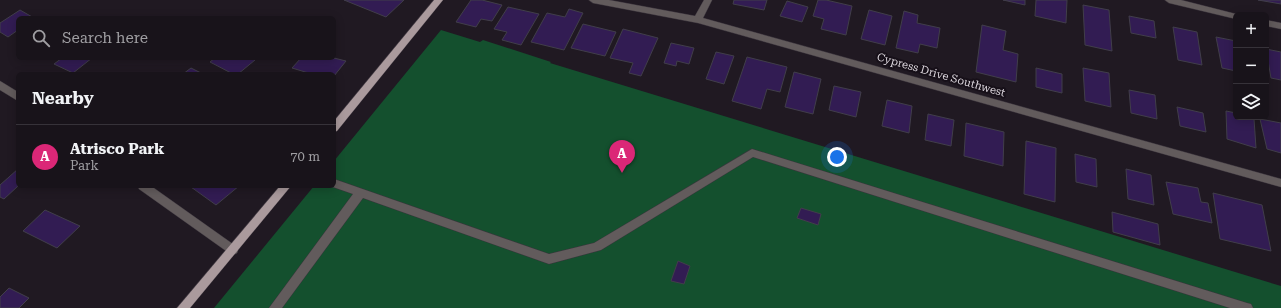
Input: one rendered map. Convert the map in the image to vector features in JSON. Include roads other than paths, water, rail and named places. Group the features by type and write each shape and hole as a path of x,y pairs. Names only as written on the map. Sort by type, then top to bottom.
{"main road":[{"path":"336,126 439,0"},
{"path":"183,308 284,188"}],"street":[{"name":"Cypress Drive Southwest","path":"593,0 698,20 1281,183"},
{"path":"698,20 708,0"},
{"path":"1169,0 1233,15"},
{"path":"1269,23 1281,26"},
{"path":"0,85 16,96"},
{"path":"336,184 549,259 597,247 752,153 1247,308"},
{"path":"146,188 233,250"},
{"path":"275,308 361,192"}],"place":[{"name":"Atrisco Park","path":"622,173"}]}
